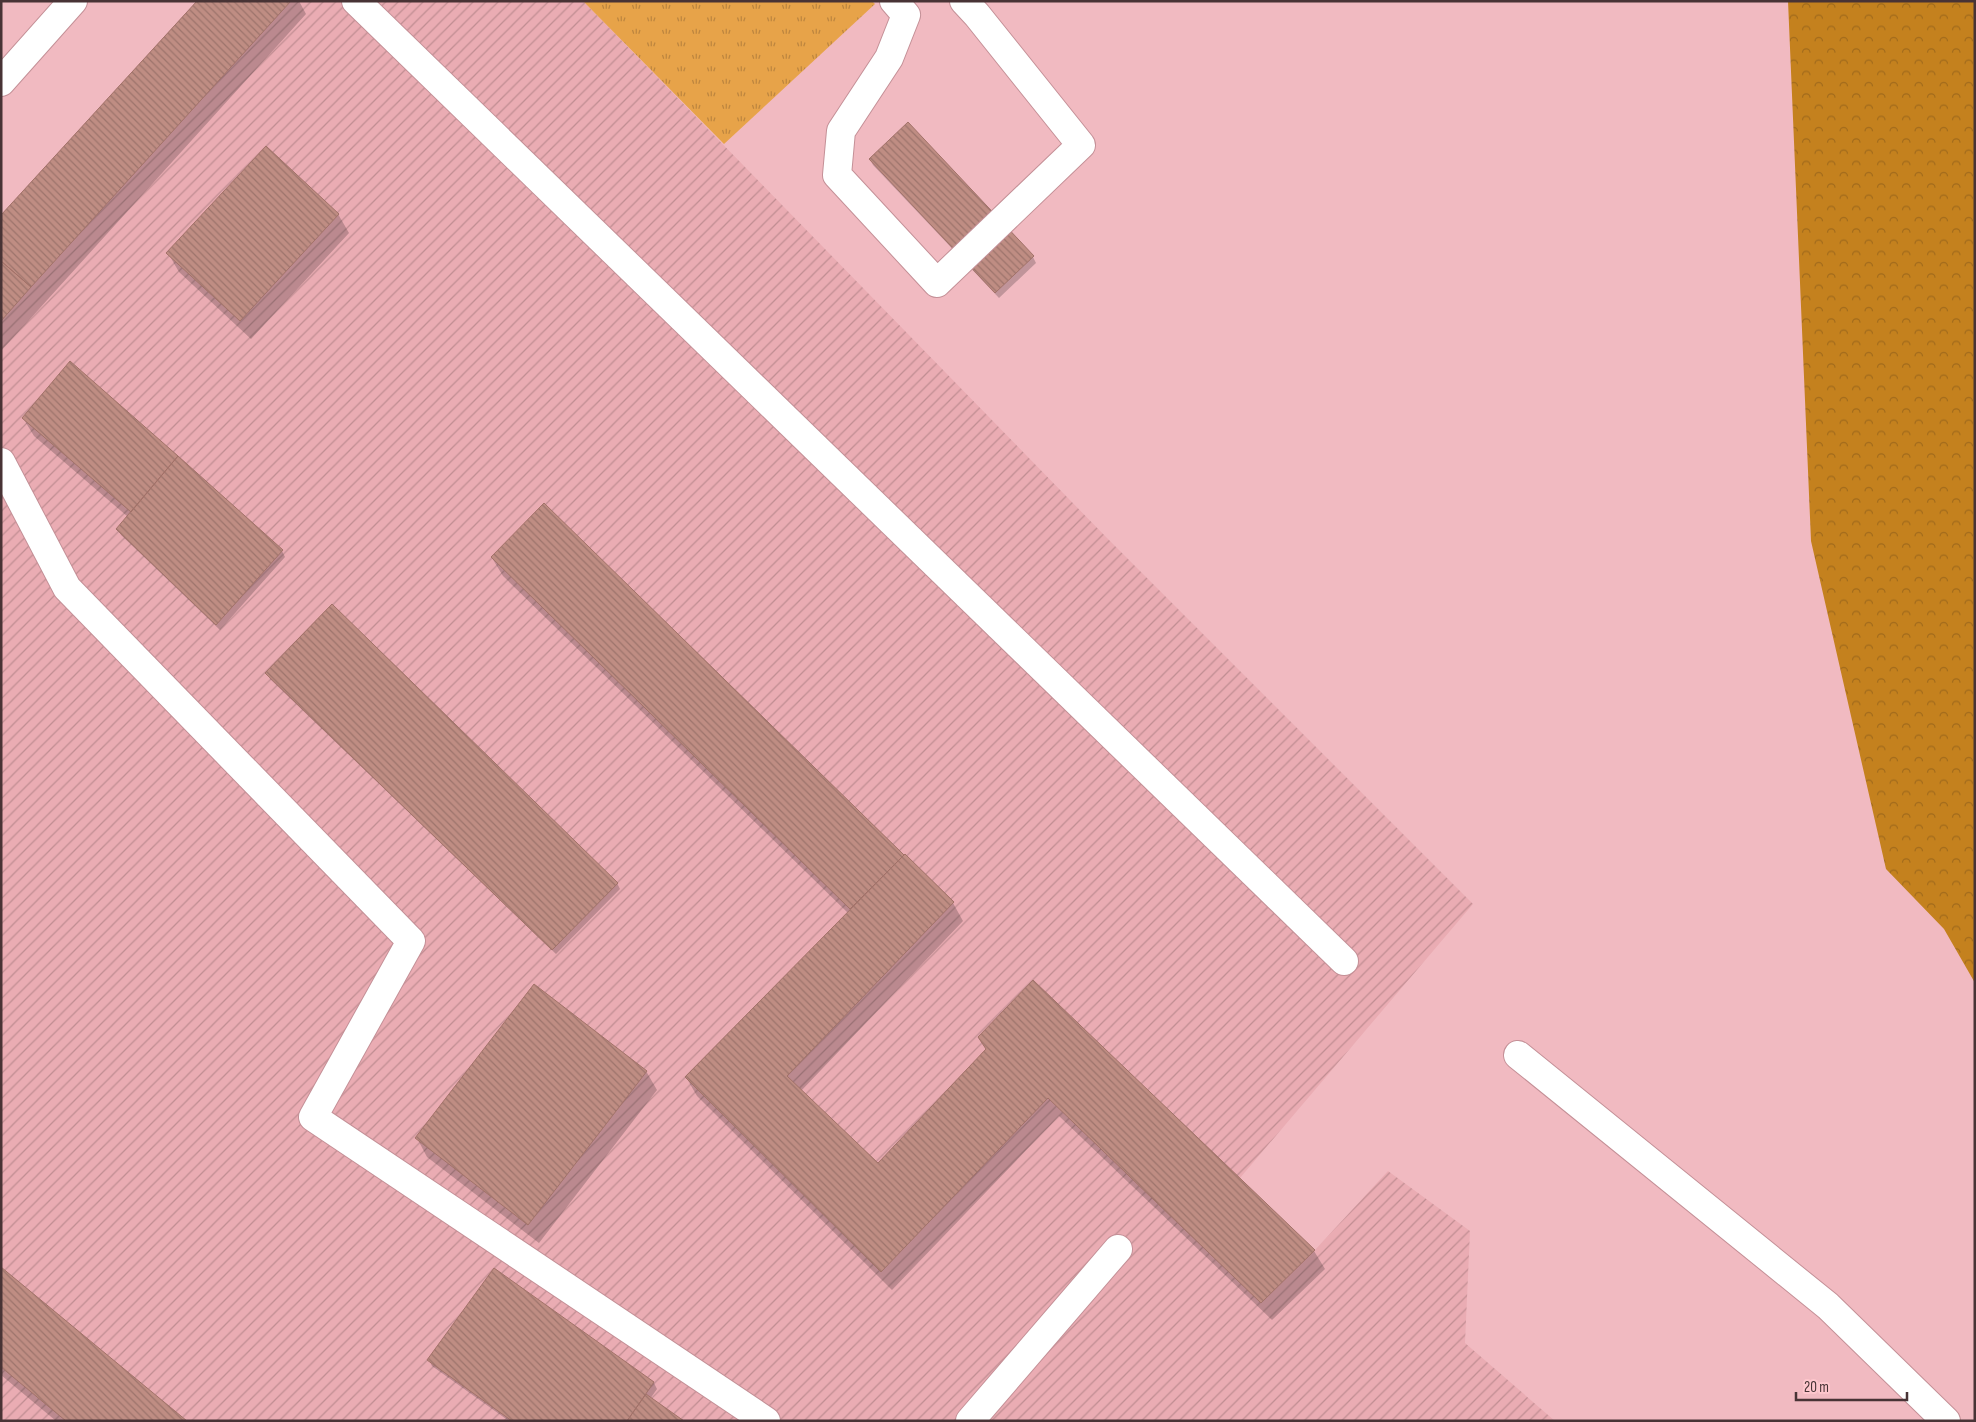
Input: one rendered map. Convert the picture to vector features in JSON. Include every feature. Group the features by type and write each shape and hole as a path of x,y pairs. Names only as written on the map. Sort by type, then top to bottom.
{"street":[{"path":"1,82 73,1"},
{"path":"356,1 1344,961"},
{"path":"894,1 906,15 888,58 841,131 837,175 937,283 1081,144 964,1"},
{"path":"1,462 67,588 411,940 313,1117 766,1421"},
{"path":"1518,1055 1828,1306 1946,1421"},
{"path":"970,1421 1118,1249"}],"shaded area":[{"path":"197,1 583,1 1106,537 1473,904 1240,1178 1315,1250 1388,1171 1470,1231 1465,1343 1555,1421 1,1421 1,215"}],"green space":[{"path":"583,1 872,1 875,4 724,144"},
{"path":"1788,1 1975,1 1975,983 1944,929 1886,869 1811,541"}],"building":[{"path":"197,1 291,1 31,287 1,261 1,215"},
{"path":"908,122 1034,256 995,293 869,159"},
{"path":"266,146 339,214 240,321 166,253"},
{"path":"1,261 31,287 1,321"},
{"path":"70,361 178,456 131,512 22,418"},
{"path":"178,456 283,550 216,625 116,529"},
{"path":"544,503 904,855 850,909 491,557"},
{"path":"332,604 618,883 552,950 265,673"},
{"path":"905,854 954,902 787,1076 878,1163 986,1049 978,1037 1033,980 1315,1250 1261,1303 1048,1098 881,1272 685,1077"},
{"path":"534,984 647,1071 528,1225 415,1138"},
{"path":"1,1267 187,1421 66,1421 1,1367"},
{"path":"494,1268 654,1382 627,1421 512,1421 427,1360"},
{"path":"646,1394 684,1421 627,1421"}]}
